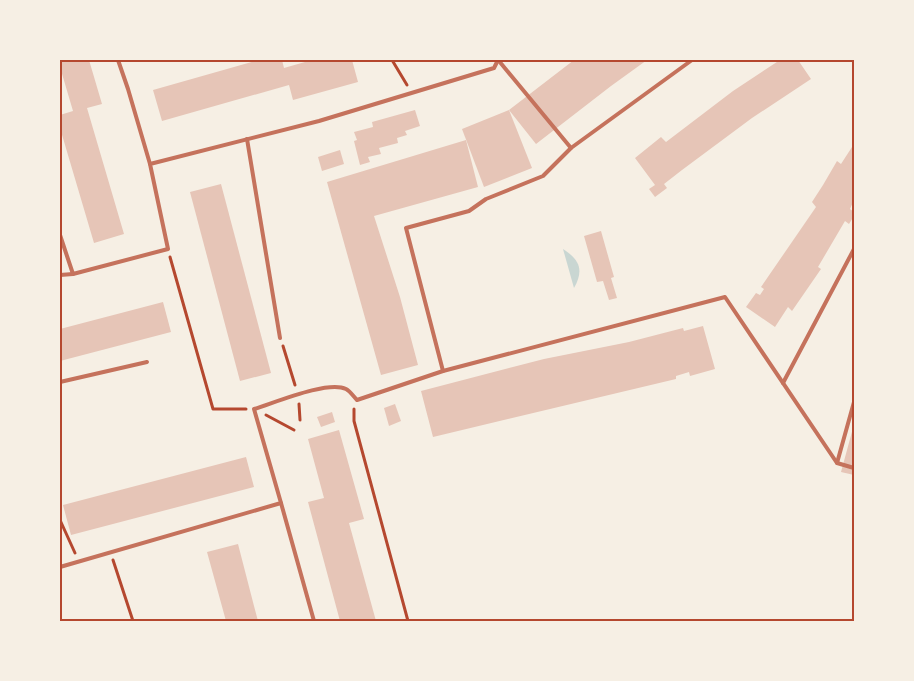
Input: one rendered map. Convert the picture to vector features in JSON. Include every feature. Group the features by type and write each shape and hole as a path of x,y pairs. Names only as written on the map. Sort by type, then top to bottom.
{"lane":[{"path":"60,276 168,249 150,164 118,60"},
{"path":"150,164 319,121 494,68 499,60 571,148"},
{"path":"443,371 406,228 469,211 486,199 543,176 571,148 692,60"},
{"path":"247,140 280,338"},
{"path":"60,235 73,274"},
{"path":"783,383 854,248"},
{"path":"314,621 254,409 298,394 332,386 346,389 357,400 443,371 725,297 837,463 854,468"},
{"path":"60,382 146,362"},
{"path":"837,463 854,402"},
{"path":"60,567 281,503"}],"path":[{"path":"392,60 412,93"},
{"path":"168,249 213,409 254,409 294,430"},
{"path":"280,338 298,394 300,420"},
{"path":"354,408 354,421 408,621"},
{"path":"60,520 78,561"},
{"path":"111,552 133,621"}],"shaded area":[{"path":"563,249 577,261 579,266 579,276 574,288"}],"building":[{"path":"60,60 89,60 102,104 87,108 124,234 94,243 60,128 60,115 73,111 60,67"},
{"path":"259,60 282,60 284,68 312,60 352,60 358,82 293,100 289,85 162,121 153,90"},
{"path":"574,60 647,60 536,144 509,110"},
{"path":"780,60 798,60 811,79 752,118 682,170 664,184 667,188 655,197 649,189 655,185 635,158 661,137 666,142 733,91"},
{"path":"415,110 420,126 405,131 407,135 397,138 398,143 379,148 381,154 368,157 370,162 360,165 354,141 357,140 354,132 373,127 372,122"},
{"path":"509,110 532,168 484,187 462,129"},
{"path":"466,140 478,187 374,216 400,297 418,365 381,375 327,182"},
{"path":"852,147 854,148 854,200 850,209 854,212 854,216 849,224 845,221 818,267 821,269 792,311 788,307 775,327 746,307 756,293 760,295 764,289 761,287 816,207 812,202 837,161 841,164"},
{"path":"340,150 344,164 322,171 318,157"},
{"path":"221,184 271,373 240,381 190,192"},
{"path":"601,231 614,277 611,278 617,298 609,300 603,281 597,282 584,236"},
{"path":"163,302 171,332 60,361 60,329"},
{"path":"703,326 715,369 690,376 689,372 676,376 676,379 433,437 421,391 544,359 629,342 683,328 684,331"},
{"path":"395,404 401,421 389,426 384,408"},
{"path":"332,412 335,422 321,427 317,417"},
{"path":"854,428 854,475 841,472"},
{"path":"339,430 364,519 349,523 376,621 340,621 308,502 324,498 308,439"},
{"path":"246,457 254,487 71,535 63,505"},
{"path":"238,544 258,621 226,621 207,552"}]}
